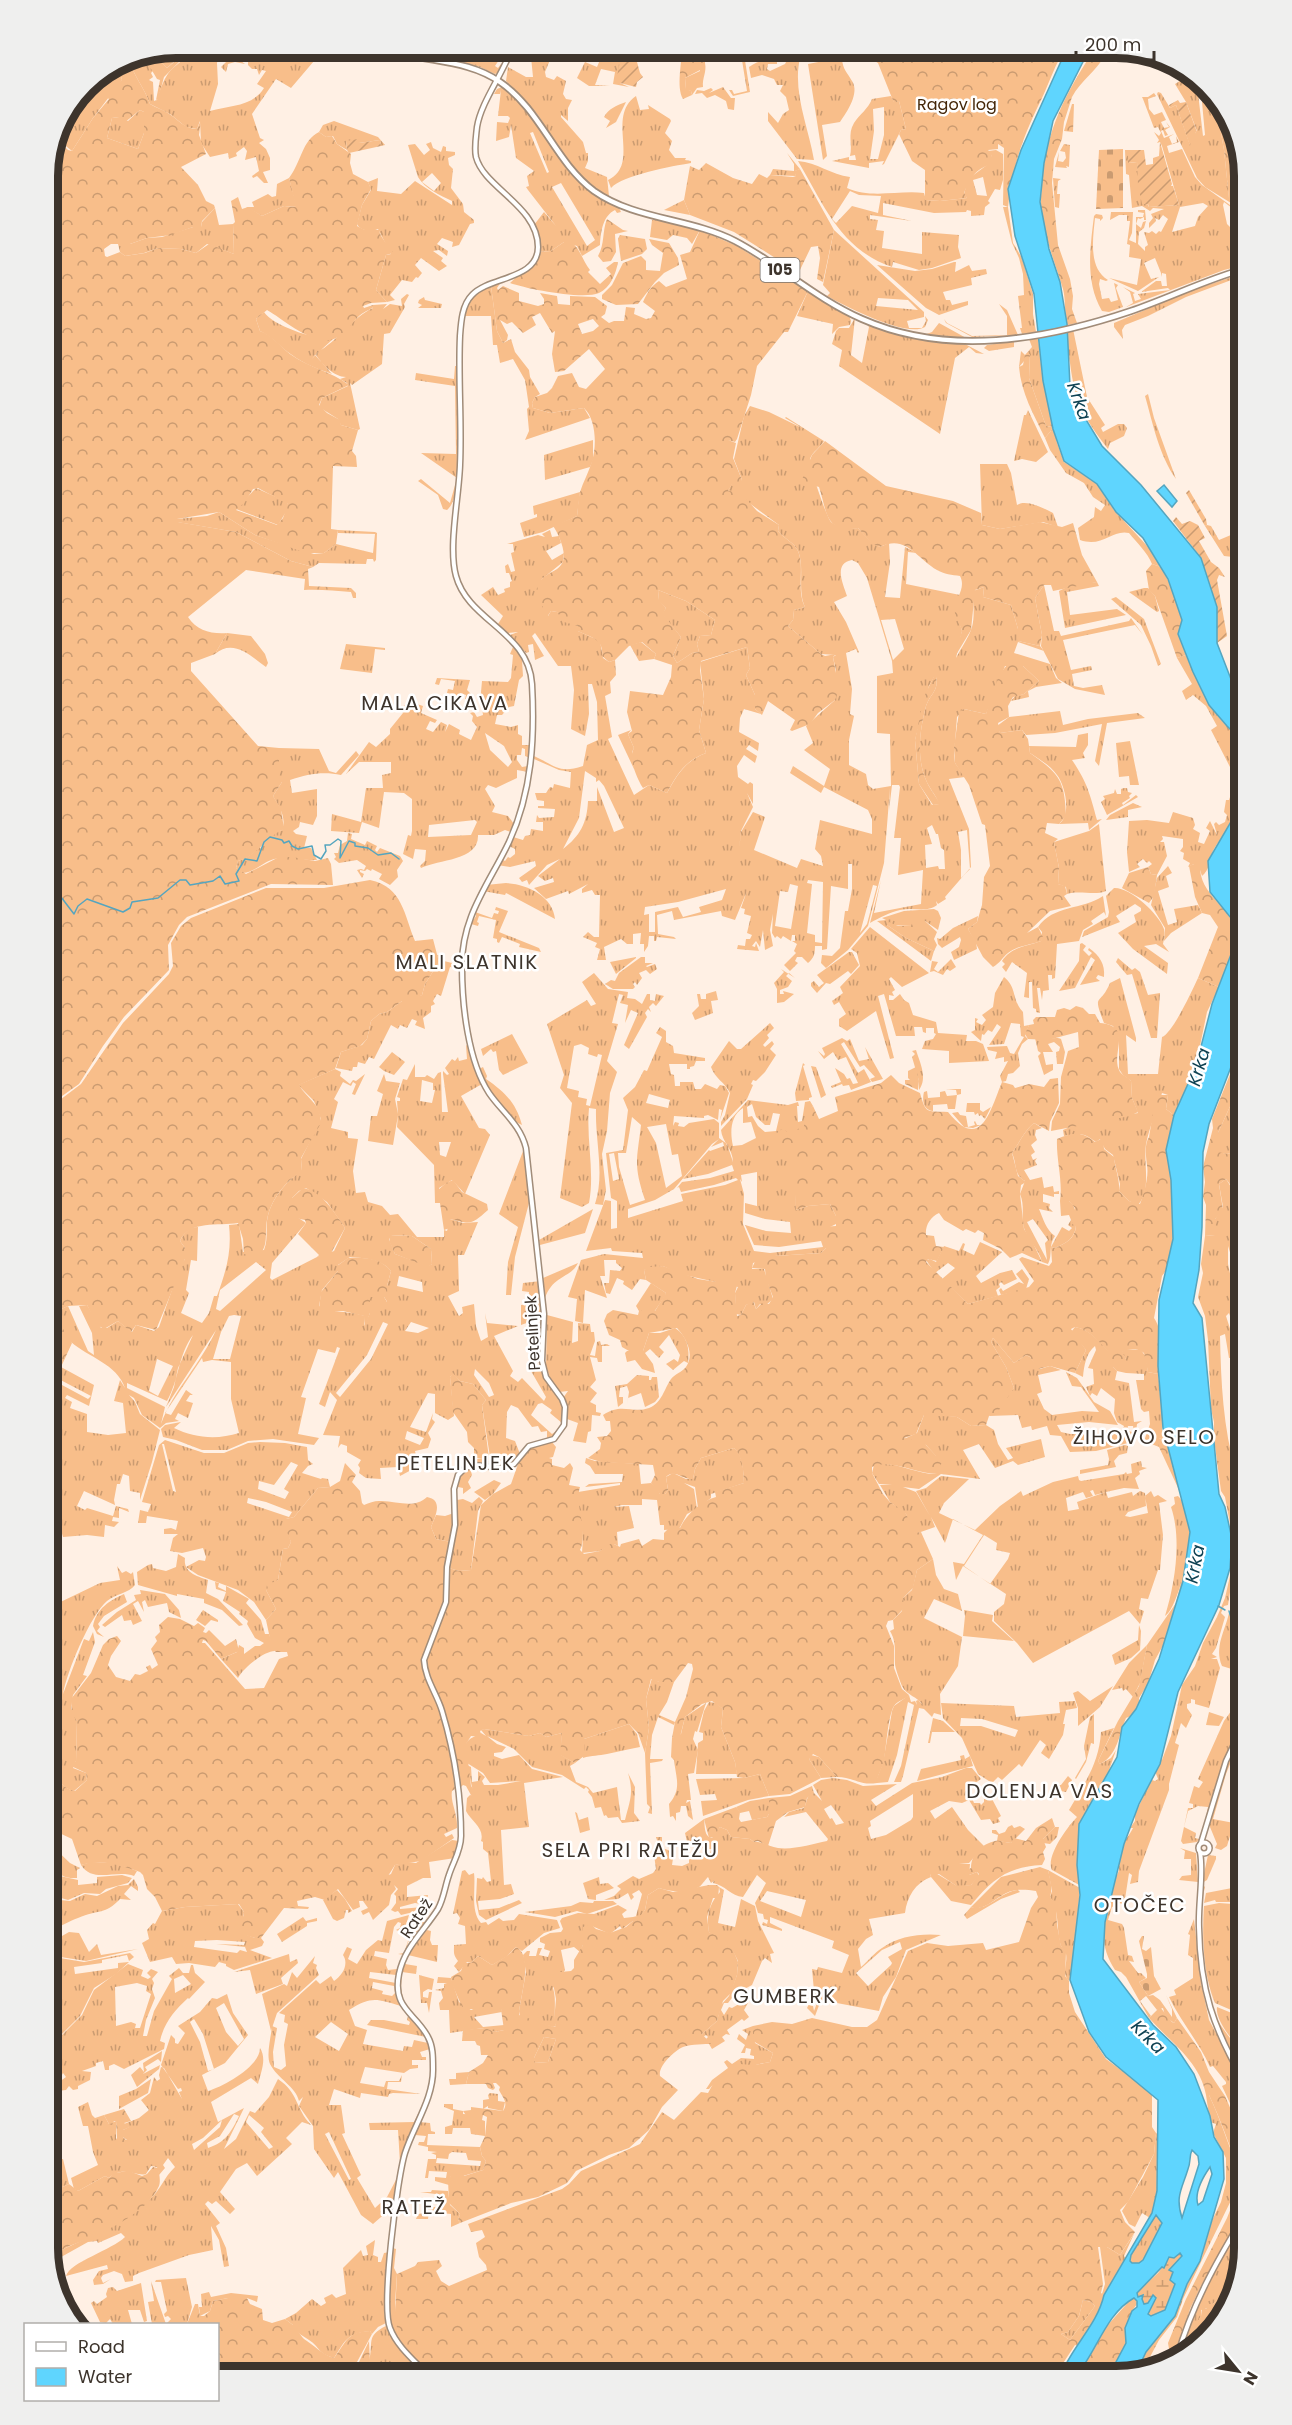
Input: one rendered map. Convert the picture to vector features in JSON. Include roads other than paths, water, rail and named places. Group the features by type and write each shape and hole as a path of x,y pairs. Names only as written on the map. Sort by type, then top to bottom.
{"main road":[{"name":"105","path":"433,58 468,66 499,81 514,92 578,176 595,192 612,202 640,212 692,224 723,236 749,249 833,304 862,319 897,332 939,340 966,342 1014,338 1102,321 1209,279 1234,272"},
{"path":"499,81 508,58"},
{"name":"Petelinjek","path":"447,1574 455,1525 454,1489 458,1475 465,1468 474,1465 501,1468 514,1464 529,1446 559,1435 566,1418 562,1399 546,1377 542,1361 544,1314 526,1148 520,1130 487,1090 472,1051 461,965 468,926 479,898 511,837 530,774 533,751 532,682 529,664 515,644 476,607 458,582 454,558 461,452 459,389 461,321 466,303 474,293 528,269 538,249 536,237 524,214 485,173 476,156 478,123 499,81"},
{"name":"Ratež","path":"420,2366 401,2346 388,2324 387,2300 403,2161 431,2090 433,2073 430,2042 425,2031 403,2006 398,1989 398,1975 414,1941 441,1903 461,1842 450,1739 425,1669 424,1660 446,1602 447,1574"},
{"path":"1234,1744 1226,1761 1208,1824 1198,1847 1201,1868 1200,1954 1209,2008 1224,2046 1234,2064"},
{"path":"1201,1868 1209,1848 1207,1844 1208,1824"},
{"path":"1201,1843 1207,1844"},
{"path":"1200,1852 1206,1853"},
{"path":"1181,2347 1204,2283 1234,2234"}],"water":[{"path":"1062,59 1084,59 1053,121 1044,163 1040,202 1049,249 1060,282 1067,324 1070,386 1074,400 1102,446 1141,485 1201,558 1217,607 1217,643 1234,687 1234,733 1209,705 1193,672 1178,634 1182,620 1168,579 1143,538 1116,512 1097,484 1064,461 1053,429 1043,381 1034,294 1015,236 1008,189 1021,150"},
{"path":"1164,485 1177,501 1172,507 1157,491"},
{"path":"1234,817 1234,938 1231,918 1210,892 1208,861"},
{"name":"Krka","path":"1234,947 1234,1059 1209,1124 1203,1152 1202,1227 1199,1270 1193,1303 1202,1318 1219,1494 1225,1507 1232,1539 1230,1568 1219,1605 1178,1692 1160,1764 1139,1804 1124,1844 1105,1922 1103,1959 1153,2025 1176,2047 1194,2074 1210,2116 1214,2137 1223,2152 1224,2179 1200,2261 1187,2284 1175,2316 1146,2352 1140,2364 1114,2366 1126,2343 1125,2328 1132,2311 1137,2307 1137,2301 1134,2298 1124,2305 1108,2324 1083,2366 1065,2366 1096,2317 1104,2295 1152,2213 1157,2191 1158,2100 1106,2057 1089,2032 1070,1980 1080,1895 1077,1865 1079,1824 1117,1757 1122,1727 1136,1709 1159,1659 1183,1581 1190,1532 1163,1428 1158,1366 1159,1300 1173,1239 1171,1180 1166,1150 1174,1115 1196,1066 1212,1004","holes":["1192,2150 1198,2156 1199,2164 1182,2218 1179,2198","1210,2167 1212,2174 1203,2201 1198,2205 1198,2190","1156,2215 1162,2223 1143,2260 1139,2263 1132,2263 1131,2255","1180,2253 1182,2256 1169,2270 1173,2272 1170,2280 1175,2284 1165,2310 1151,2316 1148,2314 1156,2298 1153,2295 1148,2303 1144,2304 1143,2295 1138,2297 1137,2293 1162,2267 1164,2268 1169,2257 1174,2258"]}],"waterway":[{"path":"59,898 61,897 74,914 78,906 87,899 123,912 130,908 132,902 158,898 180,880 186,880 190,885 213,881 220,876 225,884 239,881 236,874 245,859 257,861 264,842 270,837 282,840 284,843 289,841 298,849 312,846 314,855 321,859 326,851 325,845 330,845 338,839 341,841 340,858 349,841 355,843 355,846 368,848 378,855 391,853 399,859"},
{"path":"1218,1606 1225,1610"},
{"path":"1229,1611 1234,1622"}],"district":[{"name":"MALA CIKAVA","path":"435,703"},
{"name":"MALI SLATNIK","path":"467,962"},
{"name":"ŽIHOVO SELO","path":"1144,1437"},
{"name":"PETELINJEK","path":"456,1463"},
{"name":"DOLENJA VAS","path":"1040,1791"},
{"name":"SELA PRI RATEŽU","path":"630,1850"},
{"name":"OTOČEC","path":"1140,1905"},
{"name":"GUMBERK","path":"785,1996"},
{"name":"RATEŽ","path":"414,2207"}],"park label":[{"name":"Ragov log","path":"957,104"}]}
